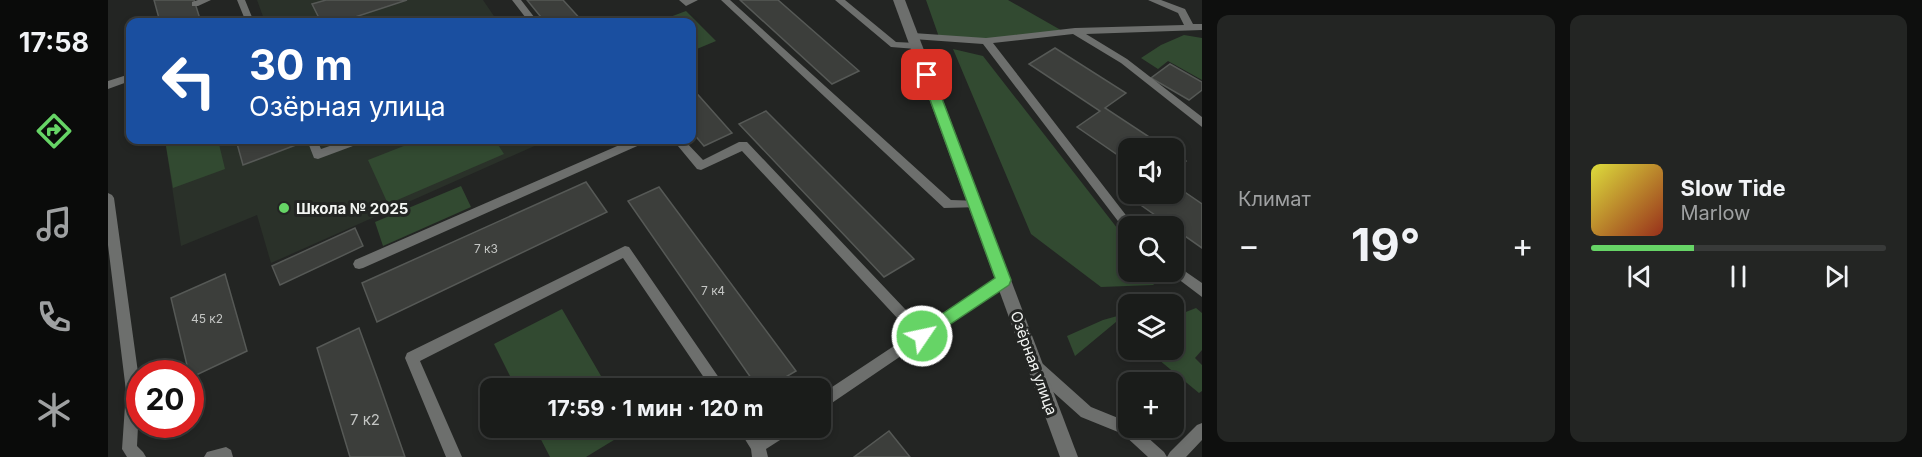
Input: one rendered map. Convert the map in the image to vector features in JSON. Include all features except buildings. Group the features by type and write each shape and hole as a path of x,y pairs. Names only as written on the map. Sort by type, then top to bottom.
{"street":[{"name":"Озёрная улица","path":"899,0 1069,457"}],"lane":[{"path":"195,4 207,0"},
{"path":"241,0 248,18"},
{"path":"516,0 531,18"},
{"path":"682,0 686,3 694,0"},
{"path":"725,0 948,205 976,204"},
{"path":"838,0 894,45 915,41 986,41 1075,32 1202,27"},
{"path":"1152,0 1182,11 1189,26"},
{"path":"1075,32 1124,61 1202,123"},
{"path":"986,41 1120,216"},
{"path":"108,85 126,78"},
{"path":"314,144 318,154 346,144"},
{"path":"358,264 631,144"},
{"path":"682,144 701,166 743,145 922,336"},
{"path":"108,198 134,391 129,449 138,457"},
{"path":"454,457 412,358 625,251 712,378"},
{"path":"1184,277 1202,291"},
{"path":"831,397 1004,280"},
{"path":"1035,366 1086,412 1128,429 1159,457"},
{"path":"1175,457 1202,430"},
{"path":"751,438 759,452 775,438"},
{"path":"212,457 225,457"}],"shaded area":[{"path":"257,0 483,0 495,18 264,18"},
{"name":"Школа № 2025","path":"166,144 539,144 271,263 257,215 181,246"}],"green space":[{"path":"926,0 1008,0 1066,33 986,41 939,37"},
{"path":"686,11 693,18 667,18"},
{"path":"696,21 716,41 696,49"},
{"path":"1184,35 1202,38 1202,80 1168,61 1158,69 1141,58 1161,45"},
{"path":"953,49 983,56 1118,229 1118,282 1157,282 1153,285 1101,287 1031,234"},
{"path":"166,144 219,144 225,169 173,188"},
{"path":"409,144 498,144 504,154 388,204 368,160"},
{"path":"461,186 471,207 383,246 375,222"},
{"path":"1196,308 1202,313 1202,350 1195,358 1202,365 1202,391 1199,393 1184,381 1184,372 1174,372 1159,360 1184,360 1184,313"},
{"path":"562,309 602,378 511,378 494,344"},
{"path":"1118,316 1118,320 1075,356 1067,336"},
{"path":"540,438 617,438 586,457 550,457"}],"place":[{"name":"Школа № 2025","path":"284,208"}],"route":[{"path":"922,336 1004,280 927,75"}]}
